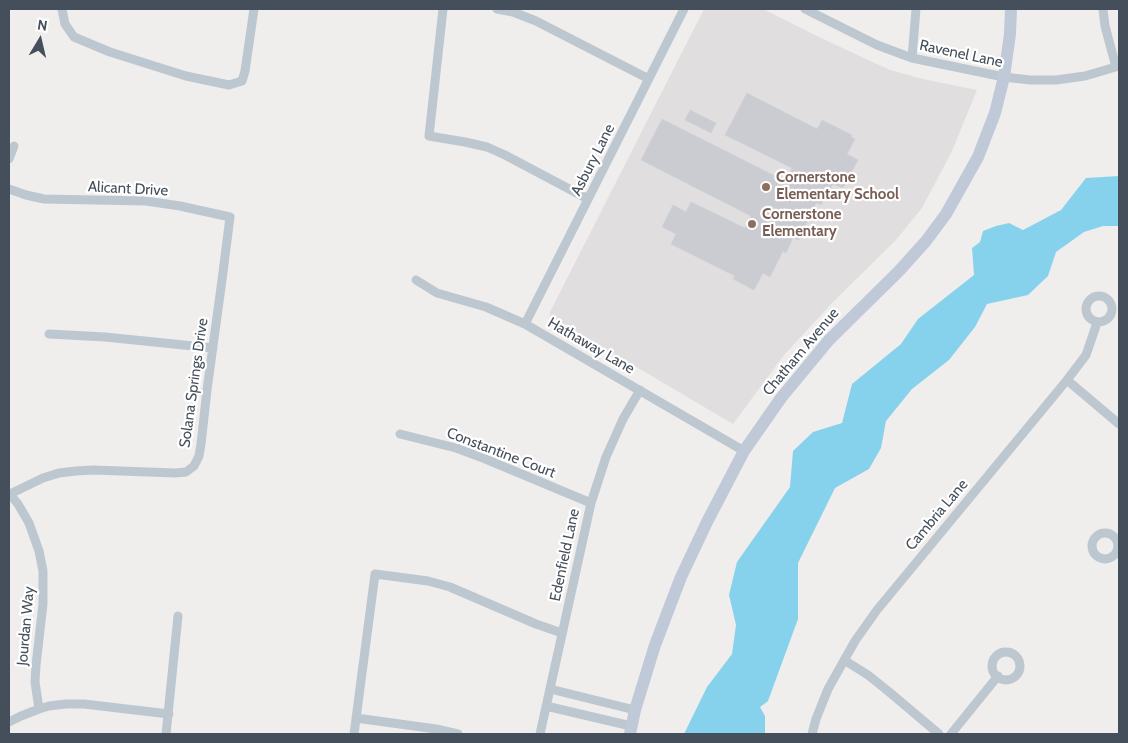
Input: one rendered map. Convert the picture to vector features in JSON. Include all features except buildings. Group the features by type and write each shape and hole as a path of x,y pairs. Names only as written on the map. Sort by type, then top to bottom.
{"street":[{"path":"62,9 65,24 74,37 110,52 186,76 229,85 242,82 254,9"},
{"path":"443,9 429,136 487,147 588,199"},
{"path":"497,9 513,12 536,21 649,79"},
{"name":"Asbury Lane","path":"526,324 684,9"},
{"name":"Ravenel Lane","path":"805,9 877,45 912,58 1004,77 1056,80 1085,76 1118,66"},
{"path":"912,58 916,9"},
{"name":"Chatham Avenue","path":"631,730 635,710 655,645 681,577 744,451 781,398 828,340 899,271 926,241 946,214 978,157 995,113 1004,77 1010,34 1011,9"},
{"path":"1103,9 1105,26 1118,66"},
{"path":"9,159 14,146"},
{"name":"Alicant Drive","path":"9,189 44,199 136,201 180,206 230,217 228,233"},
{"name":"Solana Springs Drive","path":"9,494 43,478 59,473 93,470 174,474 186,472 194,466 199,456 201,444 206,390 228,233"},
{"name":"Hathaway Lane","path":"416,280 437,293 486,307 526,324 744,451"},
{"name":"Cambria Lane","path":"812,734 828,688 855,641 877,610 1067,380 1086,354 1097,323"},
{"path":"49,334 105,337 213,348"},
{"path":"1067,380 1119,424"},
{"name":"Edenfield Lane","path":"540,734 591,503 606,457 623,419 640,390"},
{"name":"Constantine Court","path":"400,434 456,448 591,503"},
{"name":"Jourdan Way","path":"9,494 18,504 35,536 43,571 43,604 35,682 39,709"},
{"path":"354,734 375,574 428,581 450,587 536,624 562,633"},
{"path":"166,734 178,616"},
{"path":"844,660 868,675 938,734"},
{"path":"950,734 998,676"},
{"path":"550,689 635,710"},
{"path":"9,722 39,709 66,704 84,704 169,714"},
{"path":"546,706 631,730"},
{"path":"356,718 436,728 458,734"}],"shaded area":[{"name":"Cornerstone Elementary","path":"704,9 763,9 890,70 977,90 952,151 922,208 896,240 834,301 784,355 733,424 550,316 550,312"}],"water":[{"path":"1119,176 1119,226 1103,226 1084,232 1056,252 1048,276 1028,295 987,304 975,327 949,360 912,389 886,421 881,448 869,469 835,488 798,563 798,619 768,701 760,707 765,716 765,734 684,734 707,687 732,654 736,625 729,595 737,562 790,487 793,451 813,432 842,423 852,384 901,344 918,319 974,275 972,248 980,242 983,231 1009,223 1023,230 1061,210 1086,178"}],"place":[{"name":"Cornerstone Elementary School","path":"766,187"},
{"name":"Cornerstone Elementary","path":"752,224"}]}
